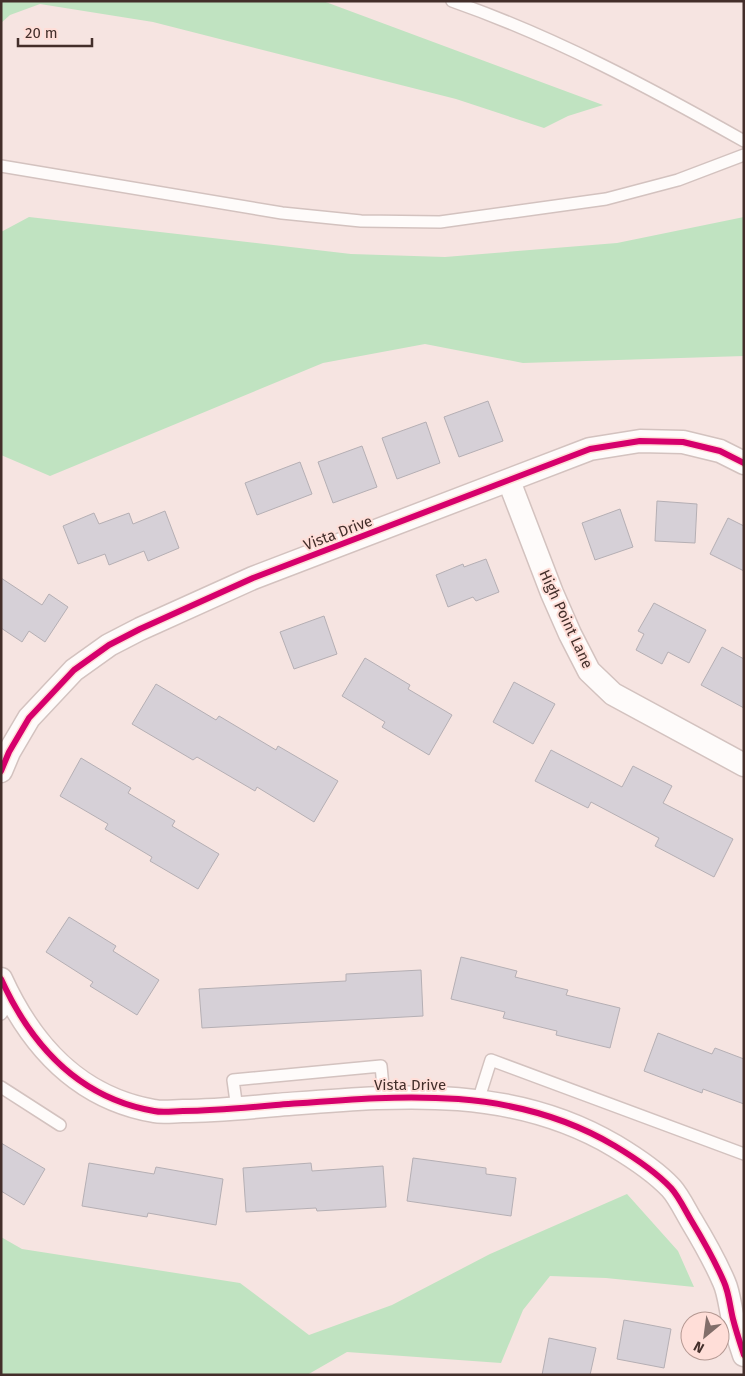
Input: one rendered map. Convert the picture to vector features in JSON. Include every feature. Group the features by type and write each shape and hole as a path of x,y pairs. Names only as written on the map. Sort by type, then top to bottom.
{"street":[{"name":"Vista Drive","path":"1,771 9,752 29,718 74,670 110,645 140,629 253,578 509,481 590,448 640,440 682,442 720,450 744,463"},
{"name":"High Point Lane","path":"509,481 552,593 589,671 613,694 744,766"},
{"name":"Vista Drive","path":"1,979 6,1007 57,1062 85,1086 110,1098 156,1111 210,1111 384,1097 450,1098 500,1104 566,1122 596,1135 640,1161 672,1190 703,1240 726,1284 733,1318 744,1355"}],"lane":[{"path":"452,1 524,28 582,55 637,82 744,141"},
{"path":"1,166 301,216 361,222 440,222 606,199 678,180 744,155"},
{"path":"478,1101 491,1060 744,1154"},
{"path":"237,1108 234,1080 381,1066 384,1097"},
{"path":"1,1087 60,1125"}],"green space":[{"path":"1,1 323,1 603,105 568,116 544,128 456,99 153,22 40,4 10,15 1,23"},
{"path":"29,217 351,254 445,257 617,243 744,217 744,356 523,363 425,344 323,363 50,476 1,455 1,232"},
{"path":"627,1194 678,1251 694,1287 606,1278 550,1276 523,1310 501,1363 347,1352 307,1375 1,1375 1,1237 22,1249 240,1283 309,1335 392,1305 490,1254"}],"building":[{"path":"488,401 503,441 459,457 444,417"},
{"path":"426,422 440,463 397,479 382,438"},
{"path":"362,446 377,487 333,503 318,462"},
{"path":"300,462 312,494 257,515 245,483"},
{"path":"657,501 697,504 695,543 655,541"},
{"path":"620,509 633,547 595,560 582,523"},
{"path":"165,511 179,548 148,561 144,551 109,565 105,554 78,564 63,526 94,513 99,524 129,513 133,524"},
{"path":"728,518 744,526 744,571 710,554"},
{"path":"486,559 499,592 476,601 473,597 448,607 436,575 463,564 464,567"},
{"path":"1,578 42,605 49,594 68,607 45,642 29,631 22,642 1,628"},
{"path":"654,603 706,630 689,663 668,652 662,664 636,650 644,634 638,631"},
{"path":"324,616 337,654 294,669 280,632"},
{"path":"722,647 744,659 744,708 701,685"},
{"path":"365,658 410,685 408,689 452,715 429,755 382,727 385,722 342,696"},
{"path":"514,682 555,704 533,744 493,722"},
{"path":"156,684 216,720 219,716 276,750 278,746 338,781 314,822 257,787 255,791 197,757 193,760 132,724"},
{"path":"551,750 622,787 633,766 672,786 663,803 733,839 714,877 655,846 659,838 591,802 588,808 535,781"},
{"path":"81,758 131,788 128,793 175,821 172,826 219,854 198,889 150,861 152,857 105,829 108,824 60,796"},
{"path":"69,917 116,946 113,951 159,980 137,1015 90,986 93,982 46,952"},
{"path":"461,957 517,971 515,977 568,990 566,995 620,1008 610,1048 556,1035 557,1031 503,1018 505,1012 451,999"},
{"path":"421,970 423,1016 202,1028 199,989 346,981 346,974"},
{"path":"658,1033 712,1054 715,1048 744,1059 744,1104 703,1089 702,1093 644,1071"},
{"path":"1,1143 45,1169 24,1205 1,1191"},
{"path":"413,1158 486,1168 486,1174 516,1178 511,1216 407,1201"},
{"path":"89,1163 154,1174 156,1167 223,1179 216,1225 148,1213 147,1217 82,1206"},
{"path":"311,1163 312,1171 383,1166 386,1207 317,1211 316,1208 246,1212 243,1168"},
{"path":"624,1320 671,1329 664,1368 617,1359"},
{"path":"549,1338 596,1348 590,1375 542,1375"}],"cycle path":[{"path":"1,771 9,752 29,718 74,670 109,645 140,629 253,578 590,449 640,441 683,442 720,451 744,463"},
{"path":"1,979 13,1004 27,1026 61,1066 103,1094 127,1104 165,1112 363,1099 450,1098 492,1103 534,1112 575,1126 615,1146 658,1176 671,1188 679,1199 709,1251 724,1282 744,1355"}]}
